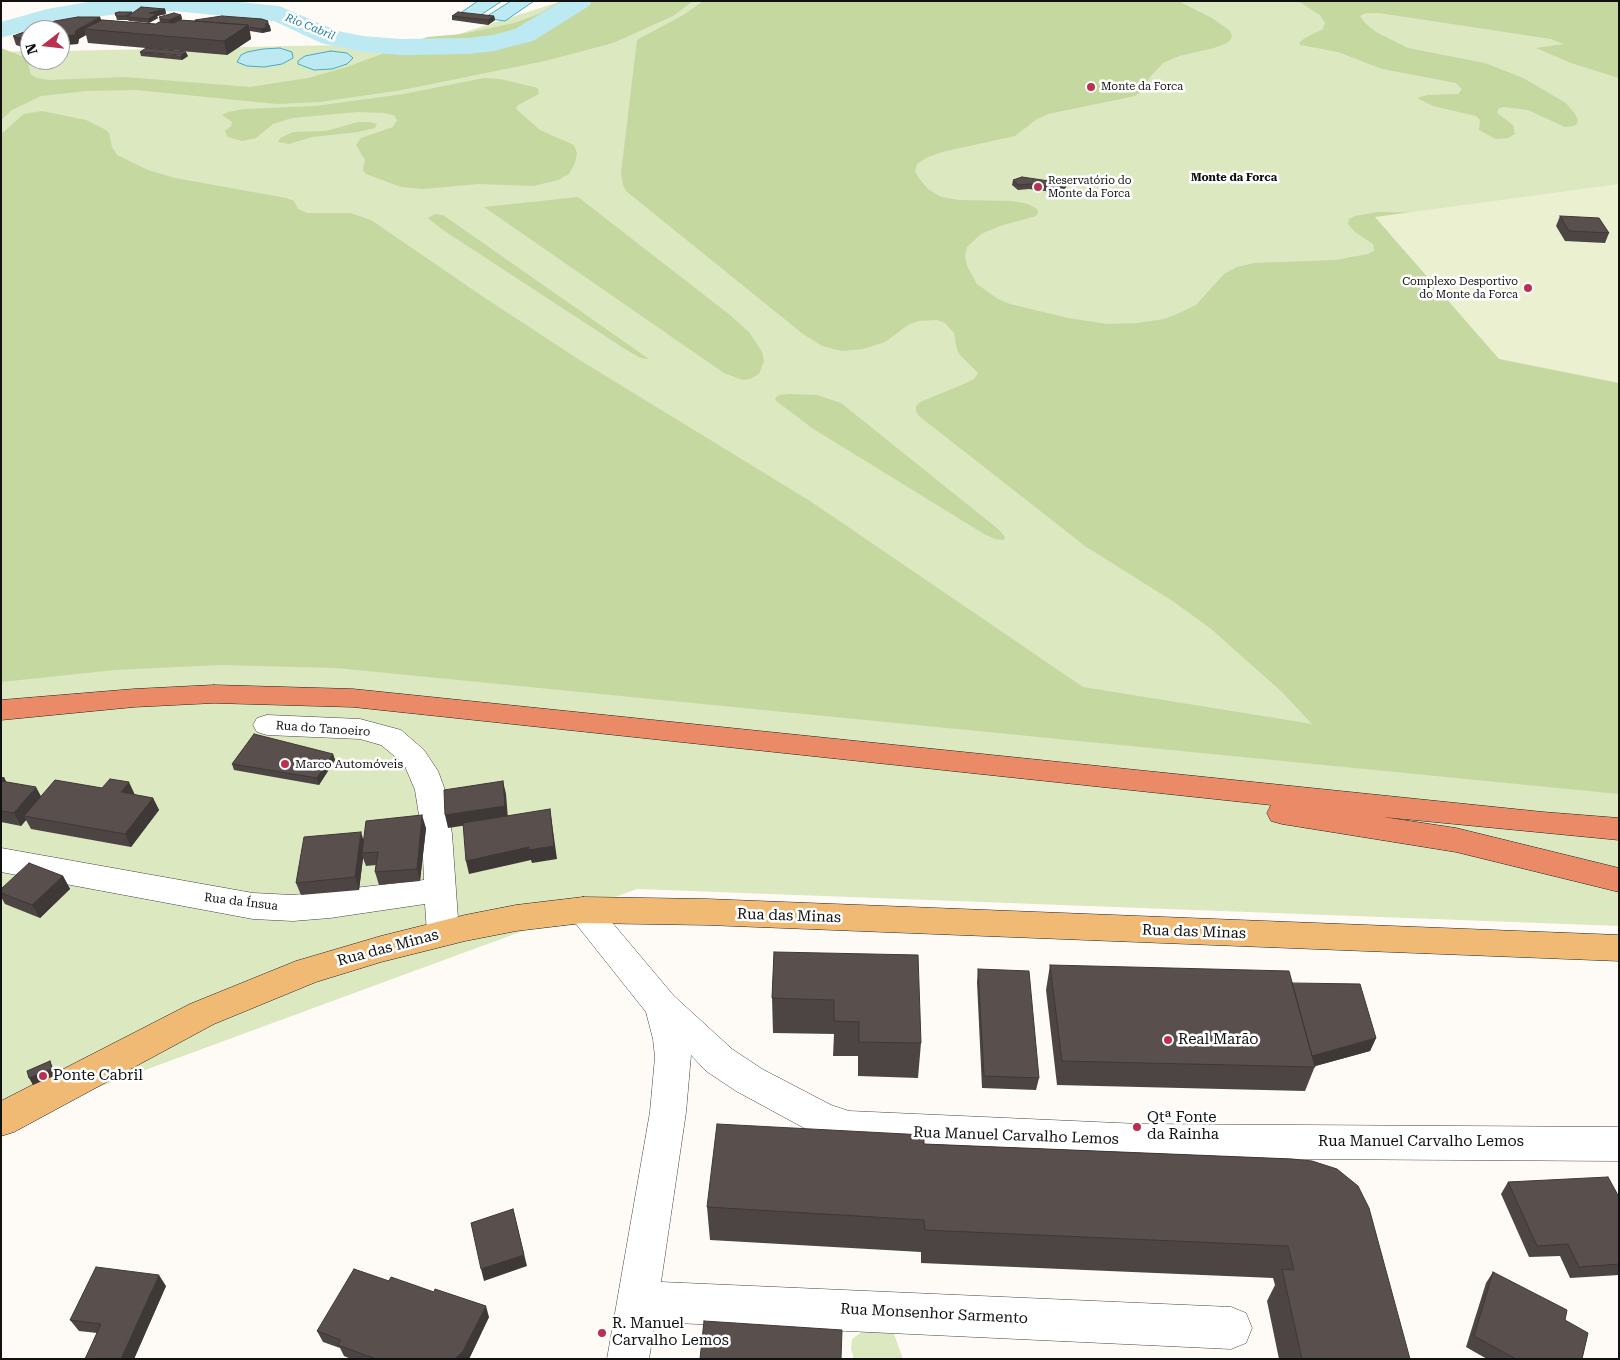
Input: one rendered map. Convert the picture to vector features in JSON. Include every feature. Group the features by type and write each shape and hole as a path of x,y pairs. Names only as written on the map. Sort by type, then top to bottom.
{"highway":[{"path":"1,698 84,687 136,683 268,680 332,682 1619,811"},
{"path":"1,710 134,698 214,694 354,698 1542,823 1619,829"},
{"path":"903,755 1392,829 1504,851 1619,880"}],"main road":[{"name":"Rua das Minas","path":"1,1120 202,1014 244,996 343,959 516,918 583,910 707,912 1619,948"}],"street":[{"name":"Rua do Tanoeiro","path":"267,725 360,729 390,737 402,745 414,757 423,771 430,790 437,834 440,890"},
{"name":"Rua da Ínsua","path":"1,860 253,906 293,908 330,906 440,890"},
{"path":"440,890 443,934"},
{"name":"Rua Manuel Carvalho Lemos","path":"583,910 662,1006 733,1071 819,1117 849,1128 1140,1141 1619,1144"},
{"name":"Rua Manuel Carvalho Lemos","path":"628,1359 668,1112 671,1081 673,1057 671,1039 662,1006"},
{"name":"Rua Monsenhor Sarmento","path":"637,1300 1232,1328"}],"green space":[{"path":"561,1 693,1 673,16 613,43 545,61 402,90 320,102 277,104 136,90 86,91 41,96 12,110 1,120 1,48 20,55 20,70 30,70 31,75 49,80 125,77 250,87 308,78 347,67 427,37 462,34 514,23 539,14"},
{"path":"562,1 1619,1 1619,926 637,889 1,1123 1,52 20,51 20,70 70,70 70,51 431,43"},
{"path":"703,1 1178,1 1212,18 1229,30 1232,35 1227,43 1179,56 1163,63 1149,78 1147,87 1135,96 1048,114 1037,119 1015,136 942,152 926,158 917,164 915,172 919,178 928,189 941,197 959,200 1012,201 1028,204 1037,209 1038,213 1036,216 1000,226 981,234 967,247 965,256 967,266 977,284 998,299 1010,304 1068,318 1107,324 1137,323 1164,319 1196,305 1224,274 1237,267 1254,263 1336,260 1368,254 1374,251 1373,244 1355,232 1348,224 1349,219 1355,216 1377,212 1447,213 1619,366 1619,794 336,668 221,665 115,670 1,682 1,134 24,114 42,111 86,120 106,130 109,133 112,147 117,155 148,170 175,178 286,198 294,201 298,209 307,213 350,213 371,220 578,359 810,501 1083,687 1312,724 1282,692 1210,628 1174,602 1085,546 919,416 916,406 920,402 974,379 978,373 960,355 954,333 945,323 937,320 918,321 908,325 885,342 863,349 842,351 822,346 803,334 626,191 621,173 637,40 685,14"},
{"path":"1298,1 1619,1 1619,78 1571,63 1536,48 1564,44 1551,39 1379,13 1366,13 1360,16 1376,32 1408,48 1485,63 1523,78 1566,103 1578,120 1577,124 1565,127 1528,110 1499,108 1497,113 1513,125 1515,134 1508,138 1496,139 1479,130 1480,120 1476,116 1433,106 1417,98 1427,95 1458,94 1462,89 1456,83 1382,69 1338,52 1301,45 1299,43 1305,38 1323,29 1325,23 1320,15"},
{"path":"484,78 500,79 538,88 539,94 518,105 516,109 540,130 574,145 577,153 575,163 569,174 558,180 533,186 479,184 423,189 401,187 366,174 363,170 365,160 356,145 361,138 393,127 397,120 394,115 357,112 292,118 273,124 256,138 242,141 228,137 225,131 231,126 232,122 222,115 245,109 315,106 404,94"},
{"path":"358,122 377,124 375,128 358,132 312,137 289,144 278,142 280,138 293,132 326,131"},
{"name":"Complexo Desportivo do Monte da Forca","path":"1619,184 1619,383 1499,359 1375,217"},
{"path":"578,197 730,315 749,332 762,352 764,361 759,374 750,379 743,380 724,373 484,207"},
{"path":"435,214 443,215 649,359 640,358 625,349 443,230 428,218"},
{"path":"780,395 817,395 841,403 998,529 1005,537 1004,540 995,539 984,534 812,428 775,400"},
{"path":"863,1331 893,1331 903,1359 854,1359 851,1349 852,1339"}],"water":[{"path":"478,1 502,1 476,18 456,16"},
{"path":"511,1 534,1 505,21 484,18"},
{"path":"280,48 292,52 293,58 282,64 264,67 247,66 237,62 241,55 247,52"},
{"path":"331,51 347,53 353,58 347,64 332,69 314,70 298,64 298,61 305,56"}],"building":[{"path":"141,7 165,9 149,13 157,14 148,19 127,17"},
{"path":"132,12 126,16 116,16 115,13"},
{"path":"458,12 494,16 488,20 452,16"},
{"path":"174,13 181,15 169,20 159,17"},
{"path":"222,16 262,19 268,21 265,25 270,26 261,29 248,27 248,25 195,21"},
{"path":"78,17 100,17 76,30 75,35 70,35 70,20 61,20"},
{"path":"102,20 156,24 159,22 174,23 180,20 248,25 224,41 84,29"},
{"path":"20,34 20,38 13,36"},
{"path":"146,48 186,52 181,55 140,52"},
{"path":"1022,177 1062,181 1066,185 1061,188 1030,184 1018,185 1013,180"},
{"path":"1560,216 1599,218 1609,233 1569,231"},
{"path":"254,734 333,754 317,778 232,764"},
{"path":"110,779 129,782 121,792 153,798 125,834 24,816 55,780 102,788"},
{"path":"1,781 36,787 14,813 1,811"},
{"path":"503,781 505,806 445,815 444,790"},
{"path":"550,809 554,846 529,850 529,847 466,861 463,823"},
{"path":"422,815 417,869 375,872 378,852 362,853 366,821"},
{"path":"361,832 355,877 296,883 304,837"},
{"path":"29,863 63,876 32,905 1,893 1,889"},
{"path":"774,952 918,955 921,1043 859,1042 859,1022 834,1021 834,1000 772,998"},
{"path":"1050,965 1289,971 1315,1067 1062,1061"},
{"path":"978,969 1029,971 1039,1078 984,1076"},
{"path":"1292,983 1360,984 1376,1038 1312,1056"},
{"path":"50,1061 52,1069 29,1078 27,1071"},
{"path":"717,1124 924,1135 924,1144 1292,1159 1312,1161 1337,1169 1358,1186 1369,1208 1410,1359 1302,1359 1282,1269 1294,1270 1288,1246 925,1230 924,1220 707,1207"},
{"path":"1608,1177 1619,1197 1619,1264 1579,1267 1568,1244 1537,1246 1508,1182"},
{"path":"513,1209 524,1255 481,1269 471,1223"},
{"path":"96,1267 159,1275 121,1359 85,1359 101,1324 70,1320"},
{"path":"354,1269 389,1281 391,1277 434,1292 435,1289 486,1306 463,1351 455,1359 376,1359 338,1345 341,1340 317,1331"},
{"path":"1493,1272 1567,1310 1565,1320 1588,1333 1582,1359 1516,1359 1474,1336"},
{"path":"704,1321 842,1330 841,1359 700,1359"}],"waterway":[{"name":"Rio Cabril","path":"1,30 47,17 84,10 137,4 174,3 279,14 330,37 363,44 401,47 469,46 494,43 524,35 580,1"}],"place":[{"name":"Monte da Forca","path":"1091,87"},
{"name":"Reservatório do Monte da Forca","path":"1038,187"},
{"name":"Complexo Desportivo do Monte da Forca","path":"1528,288"},
{"name":"Marco Automóveis","path":"285,764"},
{"name":"Real Marão","path":"1168,1040"},
{"name":"Ponte Cabril","path":"43,1076"},
{"name":"Qtª Fonte da Rainha","path":"1137,1127"},
{"name":"R. Manuel Carvalho Lemos","path":"602,1333"}],"district":[{"name":"Monte da Forca","path":"1234,178"}]}
